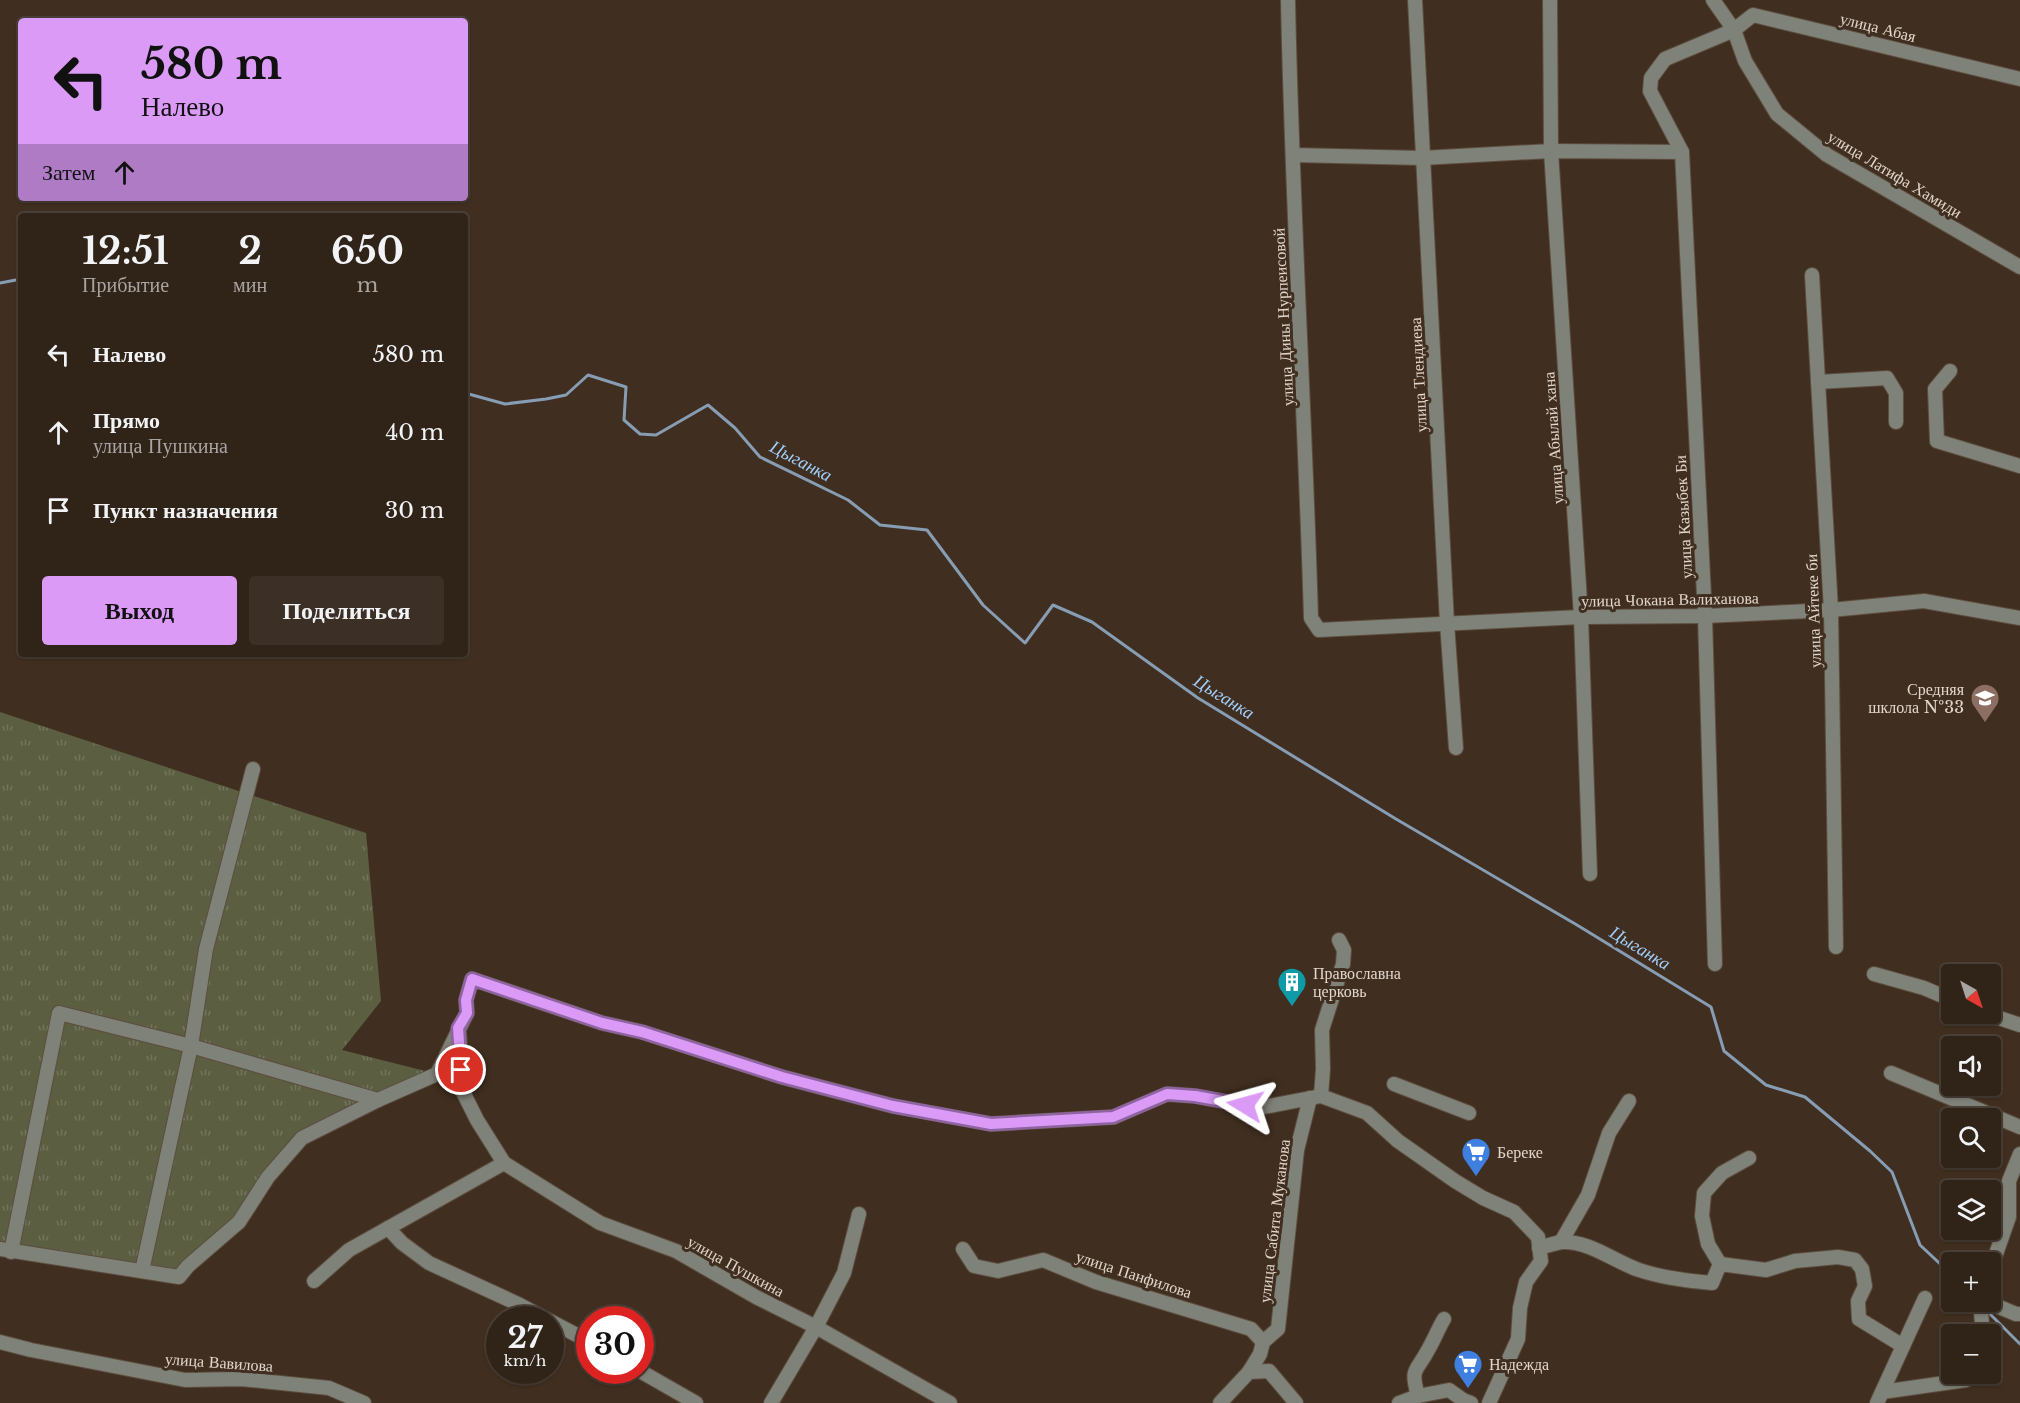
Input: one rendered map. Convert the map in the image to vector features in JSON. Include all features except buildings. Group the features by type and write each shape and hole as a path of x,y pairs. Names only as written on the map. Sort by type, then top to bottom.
{"street":[{"name":"улица Дины Нурпеисовой","path":"1288,0 1306,434 1311,618 1319,630"},
{"name":"улица Тлендиева","path":"1415,0 1447,623 1456,748"},
{"name":"улица Абылай хана","path":"1550,0 1551,151 1581,617 1590,874"},
{"path":"1713,0 1734,30"},
{"name":"улица Абая","path":"1734,30 1753,15 2020,79"},
{"name":"улица Казыбек Би","path":"1715,964 1705,616 1682,152 1650,91 1651,78 1665,59 1734,30"},
{"name":"улица Латифа Хамиди","path":"1734,30 1746,61 1777,114 1827,155 2020,267"},
{"path":"1293,155 1422,158 1551,151 1682,152"},
{"name":"улица Айтеке би","path":"1812,275 1831,610 1836,947"},
{"path":"1950,371 1935,389 1937,441 2020,466"},
{"path":"1818,382 1887,378 1896,393 1896,422"},
{"name":"улица Чокана Валиханова","path":"1319,630 1581,617 1705,616 1831,610 1924,600 2020,618"},
{"path":"142,1271 191,1046 207,949 253,769"},
{"name":"улица Сабита Муканова","path":"1220,1403 1249,1372 1261,1348 1278,1329 1298,1150 1323,1069 1322,1030 1343,964 1344,950 1339,940"},
{"path":"1874,974 1941,995"},
{"path":"378,1100 191,1046 59,1013 6,1251 179,1277 188,1266 239,1222 268,1177 302,1137 437,1074 467,1013 466,1000 472,979 602,1023 642,1032 782,1077 893,1106 991,1124 1113,1117 1167,1094 1264,1107 1316,1097 1368,1113 1398,1141 1455,1181 1514,1212 1538,1237 1541,1261 1526,1282 1520,1308 1518,1340 1489,1403"},
{"path":"2001,1019 2020,1025"},
{"name":"улица Пушкина","path":"458,1028 462,1090 477,1120 504,1163 600,1223 676,1251 950,1403"},
{"path":"1891,1073 2020,1127"},
{"path":"1394,1084 1469,1113"},
{"path":"1561,1242 1588,1195 1609,1133 1629,1101"},
{"path":"1997,1252 2010,1217 2009,1181 2020,1154"},
{"path":"1720,1264 1708,1244 1702,1216 1704,1193 1722,1173 1749,1158"},
{"path":"314,1281 349,1250 504,1163"},
{"path":"771,1403 816,1328 844,1273 859,1214"},
{"path":"388,1228 402,1243 429,1263 523,1306"},
{"path":"1539,1248 1561,1242 1585,1245 1606,1257 1638,1270 1678,1281 1712,1283 1720,1264"},
{"name":"улица Панфилова","path":"963,1249 974,1266 998,1271 1043,1260 1096,1282 1251,1329 1261,1348"},
{"path":"1720,1264 1766,1270 1795,1261 1838,1257 1855,1260 1862,1269 1865,1286 1858,1301 1859,1319 1903,1346"},
{"path":"1880,1397 1925,1298"},
{"path":"2001,1311 2020,1314"},
{"path":"1418,1396 1414,1379 1417,1365 1427,1352 1444,1319"},
{"name":"улица Вавилова","path":"0,1342 186,1380 242,1379 329,1388 364,1403"},
{"path":"1261,1348 1269,1371 1296,1403"},
{"path":"1249,1372 1269,1371"},
{"path":"654,1379 696,1403"},
{"path":"1880,1397 1946,1384"},
{"path":"1399,1403 1418,1396 1449,1390 1463,1400 1472,1403"}],"green space":[{"path":"0,712 366,833 381,1001 342,1050 437,1074 302,1138 239,1222 179,1277 0,1249"}],"waterway":[{"name":"Цыганка","path":"0,283 18,280"},
{"name":"Цыганка","path":"468,394 505,404 546,399 566,395 588,375 626,387 624,420 640,434 656,435 708,405 735,428 760,457 848,500 880,525 927,530 983,605 1025,643 1053,605 1092,622 1198,698 1711,1007 1724,1051 1766,1085 1805,1097 1892,1172 1920,1245 1941,1265"},
{"name":"Цыганка","path":"1988,1312 2020,1344"}],"place":[{"name":"Средняя шклола №33","path":"1985,724"},
{"name":"Православна церковь","path":"1292,1008"},
{"name":"Береке","path":"1476,1178"},
{"name":"Надежда","path":"1468,1390"}],"route":[{"path":"461,1070 458,1028 467,1013 466,1000 472,979 602,1023 642,1032 782,1077 893,1106 991,1124 1113,1117 1167,1094 1195,1096 1245,1105"}]}
